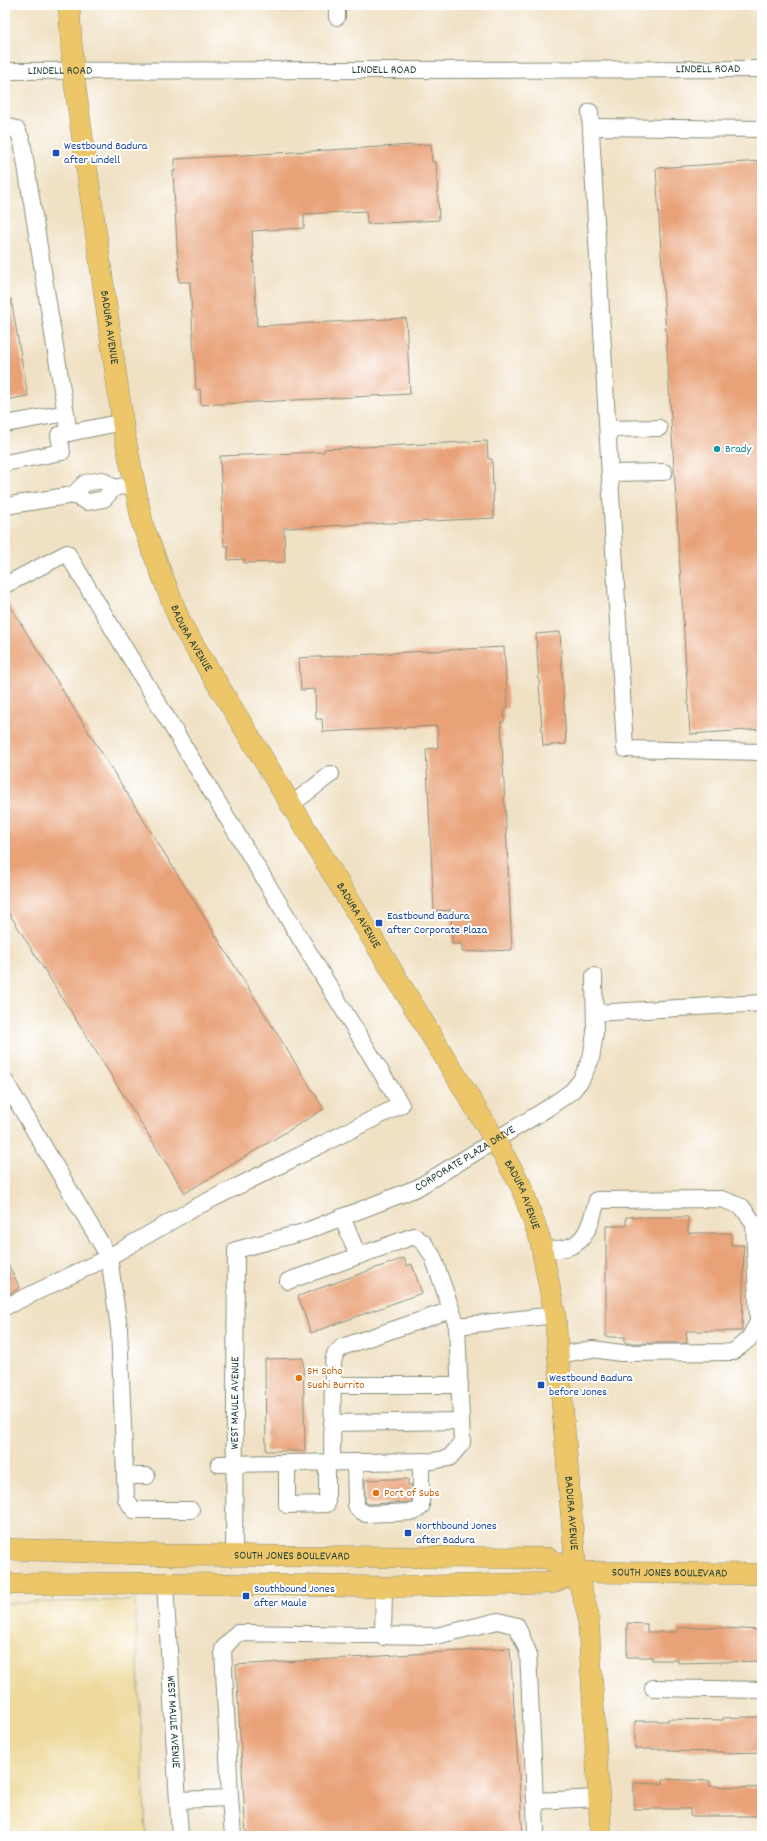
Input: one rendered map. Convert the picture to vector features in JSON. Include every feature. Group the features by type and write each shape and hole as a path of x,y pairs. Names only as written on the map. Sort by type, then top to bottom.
{"main road":[{"name":"BADURA AVENUE","path":"69,5 73,71 123,422 143,526 181,624 495,1140 521,1186 540,1239 555,1315 560,1356 576,1572 588,1614 601,1836"},
{"name":"SOUTH JONES BOULEVARD","path":"5,1549 151,1554 547,1558 576,1572 762,1574"},
{"name":"SOUTH JONES BOULEVARD","path":"5,1584 166,1583 384,1587 552,1583 576,1572"}],"street":[{"name":"LINDELL ROAD","path":"5,71 762,69"},
{"path":"762,129 590,120 625,749 762,752"},
{"path":"5,125 17,130 22,141 69,433"},
{"path":"5,424 66,413"},
{"path":"5,463 62,452 59,435 123,422"},
{"path":"608,429 659,428"},
{"path":"610,473 664,472"},
{"path":"5,506 73,495 85,483 102,480 114,488 135,484"},
{"path":"5,585 66,553 401,1105 196,1207 109,1256 5,1308"},
{"path":"291,805 331,774"},
{"name":"CORPORATE PLAZA DRIVE","path":"236,1250 304,1232 417,1188 572,1092 581,1080 591,1059 595,1033 594,976"},
{"path":"595,1013 762,1003"},
{"path":"5,1081 109,1256 119,1328 130,1452 125,1476 126,1499 134,1510 191,1510"},
{"path":"543,1250 572,1246 581,1240 589,1226 597,1200 722,1199 742,1206 754,1223 758,1322 749,1339 733,1352 621,1353 592,1349 560,1356"},
{"path":"342,1217 358,1256"},
{"path":"226,1464 421,1461 449,1458 462,1443 457,1326 433,1257 424,1243 414,1236 288,1281"},
{"name":"WEST MAULE AVENUE","path":"234,1555 226,1464 236,1250"},
{"path":"287,1463 287,1505 327,1504 332,1424 334,1354 342,1346 451,1310"},
{"path":"457,1326 555,1315"},
{"path":"332,1385 460,1385"},
{"path":"332,1424 462,1421"},
{"path":"355,1462 356,1505 358,1509 366,1514 380,1514 414,1512 421,1507 421,1461"},
{"path":"125,1476 148,1476"},
{"name":"WEST MAULE AVENUE","path":"166,1583 180,1836"},
{"path":"383,1636 384,1587"},
{"path":"233,1836 223,1649 236,1634 436,1636 498,1621 517,1626 528,1652 536,1836"},
{"path":"653,1688 762,1690"},
{"path":"178,1800 230,1798"},
{"path":"535,1801 599,1798"}],"sand":[{"path":"135,1600 146,1836 5,1836 5,1603"}],"building":[{"path":"431,144 432,162 436,162 439,220 367,224 366,211 304,214 304,228 252,231 257,326 406,318 410,394 201,405 200,389 196,390 190,282 179,282 173,171 175,171 175,159"},
{"name":"Brady","path":"762,161 762,729 690,734 656,168"},
{"path":"5,299 11,299 28,396 5,400"},
{"path":"487,441 488,459 492,459 494,518 284,528 285,562 244,563 244,559 228,560 228,546 224,546 220,456 324,452 324,449"},
{"path":"5,598 324,1109 185,1193 5,907"},
{"path":"560,632 566,744 543,746 536,634"},
{"path":"504,647 508,708 504,709 504,722 501,722 512,950 462,952 462,944 452,944 451,910 434,911 426,749 438,748 437,726 323,732 322,719 316,719 315,689 301,690 299,658"},
{"path":"626,1217 688,1217 688,1233 731,1233 731,1245 744,1245 742,1331 686,1331 687,1343 625,1343 625,1337 606,1337 606,1226 626,1226"},
{"path":"5,1258 20,1288 5,1296"},
{"path":"404,1258 407,1266 412,1264 422,1293 311,1333 298,1296"},
{"path":"303,1358 305,1451 266,1451 265,1359"},
{"path":"408,1479 408,1485 412,1485 412,1502 369,1504 365,1502 365,1480"},
{"path":"627,1623 647,1624 647,1632 678,1632 678,1628 702,1627 762,1630 762,1661 678,1663 678,1660 652,1660 652,1657 627,1657"},
{"path":"510,1648 523,1836 246,1836 236,1665"},
{"path":"762,1717 762,1752 723,1753 668,1751 668,1749 635,1749 635,1721 668,1721 668,1719 723,1720 723,1718"},
{"path":"663,1779 710,1781 710,1786 761,1788 760,1816 690,1816 690,1809 634,1809 634,1783 663,1784"}],"place":[{"name":"Westbound Badura after Lindell","path":"56,153"},
{"name":"Brady","path":"717,449"},
{"name":"Eastbound Badura after Corporate Plaza","path":"379,923"},
{"name":"SH Soho Sushi Burrito","path":"299,1378"},
{"name":"Westbound Badura before Jones","path":"541,1385"},
{"name":"Port of Subs","path":"376,1493"},
{"name":"Northbound Jones after Badura","path":"408,1533"},
{"name":"Southbound Jones after Maule","path":"246,1596"}]}
